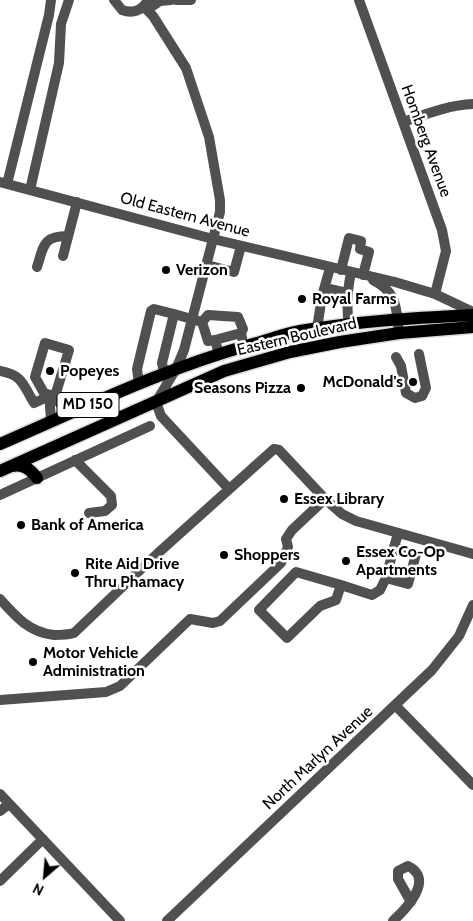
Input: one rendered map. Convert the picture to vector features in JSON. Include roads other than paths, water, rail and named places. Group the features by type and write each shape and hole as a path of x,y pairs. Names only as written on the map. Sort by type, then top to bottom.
{"main road":[{"name":"Eastern Boulevard","path":"0,444 170,371 219,354 299,331 397,319 473,314"},
{"name":"Eastern Boulevard","path":"5,469 224,371 290,352 340,342 399,333 473,328"},
{"path":"5,469 19,465 26,467 37,478"}],"street":[{"path":"3,183 49,15 51,0"},
{"path":"30,190 59,63 61,24 69,0"},
{"path":"114,0 117,6 128,12 134,12 146,5 160,1 171,0"},
{"path":"176,0 191,0"},
{"name":"Homberg Avenue","path":"359,0 444,239 444,258 434,294"},
{"path":"146,5 186,68 210,137 220,200 220,212 207,265 197,320 184,350 170,371 156,402 161,416 229,488"},
{"path":"403,122 460,105 473,104"},
{"name":"Old Eastern Avenue","path":"3,183 241,246 395,282 434,294 473,314"},
{"path":"63,256 77,202"},
{"path":"37,267 42,249 50,238 68,236"},
{"path":"349,325 346,306 346,271 349,238 361,241 360,249 369,252 363,275"},
{"path":"207,265 234,272 241,246"},
{"path":"317,329 330,268"},
{"name":"Old Eastern Avenue","path":"363,275 389,290 396,303 399,333"},
{"path":"325,288 347,293"},
{"path":"139,383 137,369 151,311 154,309 197,320 208,316 238,317 243,328 241,333 245,346"},
{"path":"170,371 162,363 174,314"},
{"path":"197,320 208,341 241,333"},
{"path":"216,340 219,354"},
{"path":"0,371 12,373 19,378 34,404 50,395 56,392 68,350 45,343 35,377 44,393 50,395 56,399 69,414"},
{"path":"396,357 401,366 406,393 414,398 422,396 426,388 419,354"},
{"path":"50,395 49,403 52,408 51,422"},
{"path":"0,495 150,426"},
{"path":"0,599 22,622 34,630 45,634 64,635 74,633 229,488 274,449 279,450 324,498 342,514 356,521 398,534 473,554"},
{"path":"75,460 113,500 112,504 105,511 89,513"},
{"path":"0,700 106,692 120,686 190,619 213,623 220,621 281,563 288,547 286,539 292,530 324,498"},
{"path":"341,586 336,600 320,606 287,638 259,610 296,572 372,595 380,590 386,578 398,534"},
{"path":"386,578 408,584 416,554 394,548"},
{"name":"North Marlyn Avenue","path":"167,921 442,660 470,618 473,605"},
{"path":"395,705 473,784"},
{"path":"0,794 120,921"},
{"path":"0,811 9,804"},
{"path":"0,881 43,839"},
{"path":"393,921 411,902"}],"place":[{"name":"Verizon","path":"166,270"},
{"name":"Royal Farms","path":"302,299"},
{"name":"Popeyes","path":"50,371"},
{"name":"McDonald's","path":"413,382"},
{"name":"Seasons Pizza","path":"301,388"},
{"name":"Essex Library","path":"284,499"},
{"name":"Bank of America","path":"21,525"},
{"name":"Shoppers","path":"224,555"},
{"name":"Essex Co-Op Apartments","path":"346,561"},
{"name":"Rite Aid Drive Thru Phamacy","path":"75,573"},
{"name":"Motor Vehicle Administration","path":"33,662"}]}
